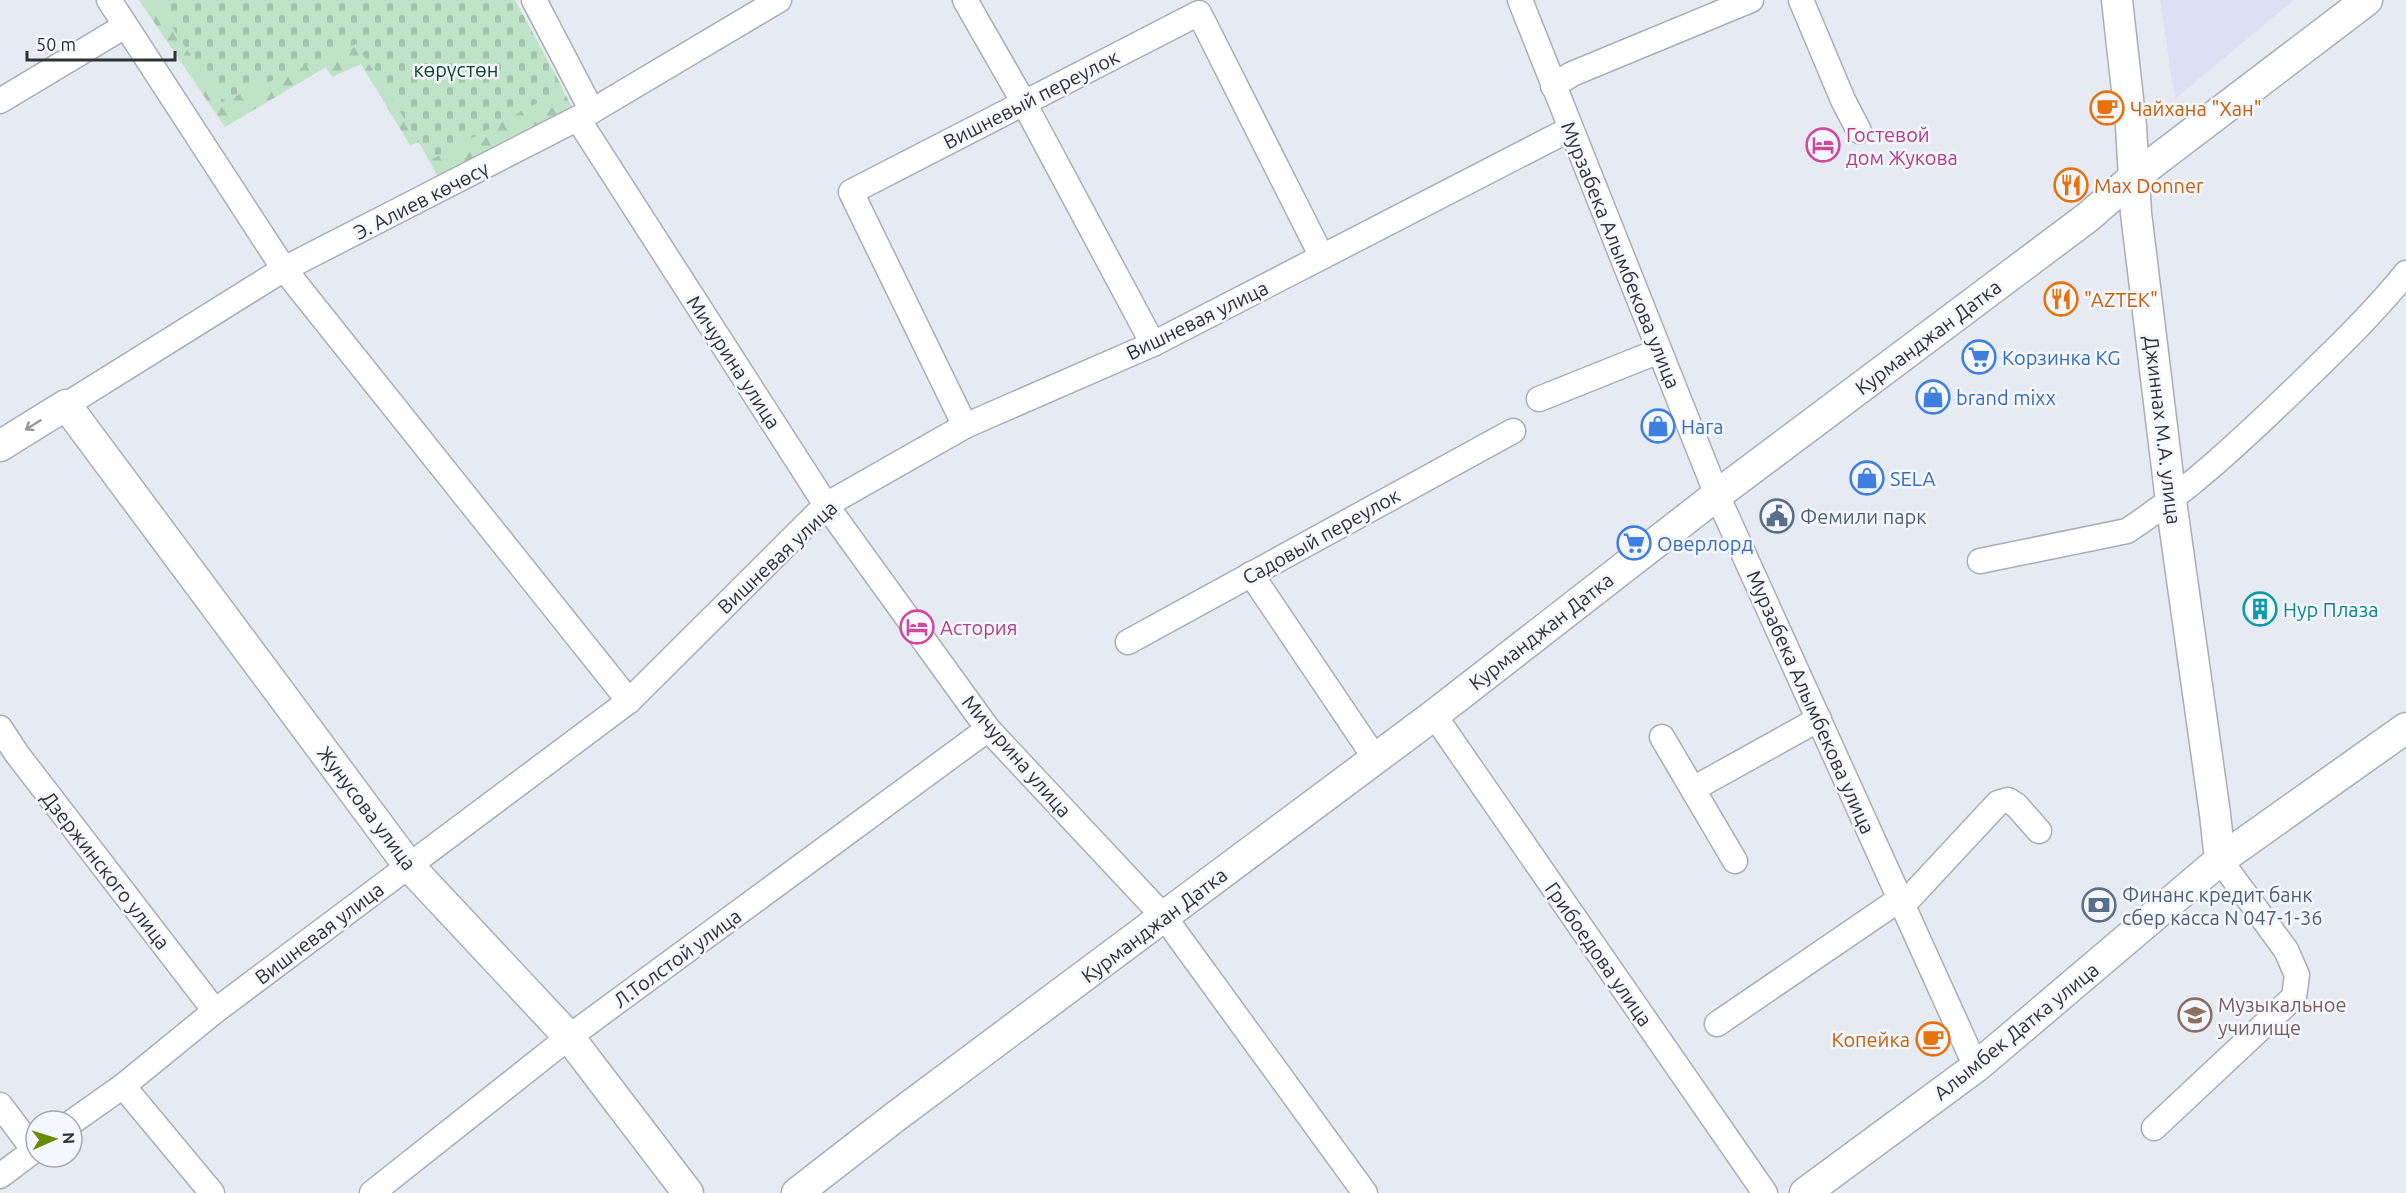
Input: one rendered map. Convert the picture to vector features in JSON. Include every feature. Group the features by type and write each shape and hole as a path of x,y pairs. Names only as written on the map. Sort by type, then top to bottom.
{"main road":[{"name":"Джиннах М.А. улица","path":"2117,0 2131,126 2133,178 2171,501 2220,860"},
{"name":"Курманджан Датка","path":"797,1193 1434,715 1717,495 2088,217 2133,178 2367,0"},
{"path":"0,446 66,405"},
{"name":"Жунусова улица","path":"66,405 409,866 569,1037 688,1193"},
{"name":"Алымбек Датка улица","path":"1805,1193 1976,1067 2220,860 2406,728"}],"street":[{"path":"109,0 284,269 629,701"},
{"name":"Мичурина улица","path":"534,0 585,115 826,505 988,729 1165,918 1365,1193"},
{"name":"Э. Алиев көчөсү","path":"66,405 284,269 585,115 778,0"},
{"path":"964,0 1024,103 1153,344"},
{"name":"Мурзабека Алымбекова улица","path":"1520,0 1717,495 1976,1067"},
{"path":"1553,86 1572,74 1751,0"},
{"path":"1801,0 1843,100 1859,130"},
{"name":"Вишневый переулок","path":"965,426 851,192 1199,13 1322,257"},
{"path":"0,101 125,26"},
{"name":"Вишневая улица","path":"84,1114 123,1086 215,1011 629,701 826,505 965,426 1153,344 1570,129"},
{"path":"1980,561 2127,531 2171,501 2238,444 2375,311 2406,273"},
{"path":"1539,399 1659,351"},
{"name":"Садовый переулок","path":"1128,642 1514,431"},
{"path":"1251,574 1375,758"},
{"name":"Грибоедова улица","path":"1434,715 1765,1193"},
{"path":"1693,789 1818,719"},
{"name":"Дзержинского улица","path":"0,728 17,754 215,1011"},
{"name":"Л.Толстой улица","path":"372,1193 569,1037 988,729"},
{"path":"1662,737 1735,861"},
{"path":"1717,1024 1902,902 1998,803 2007,800 2016,806 2039,831"},
{"path":"2154,1128 2294,997 2297,975 2286,950 2220,860"},
{"path":"123,1086 212,1193"},
{"path":"0,1104 24,1135"},
{"path":"0,1176 24,1157"}],"shaded area":[{"path":"2160,0 2294,0 2175,99"}],"green space":[{"name":"көрүстөн","path":"139,0 512,0 575,112 439,179 419,142 410,145 361,64 332,77 326,67 225,127"},
{"name":"көрүстөн","path":"154,0 515,0 563,89 431,160 356,44 222,102"}],"place":[{"name":"Чайхана \"Хан\"","path":"2107,108"},
{"name":"Гостевой дом Жукова","path":"1823,145"},
{"name":"Max Donner","path":"2071,185"},
{"name":"\"AZTEK\"","path":"2061,299"},
{"name":"Корзинка KG","path":"1979,357"},
{"name":"brand mixx","path":"1933,397"},
{"name":"Нага","path":"1658,426"},
{"name":"SELA","path":"1867,478"},
{"name":"Фемили парк","path":"1777,516"},
{"name":"Оверлорд","path":"1634,543"},
{"name":"Нур Плаза","path":"2260,609"},
{"name":"Астория","path":"917,627"},
{"name":"Финанс кредит банк сбер касса N 047-1-36","path":"2099,905"},
{"name":"Музыкальное училище","path":"2195,1015"},
{"name":"Копейка","path":"1933,1039"}]}
